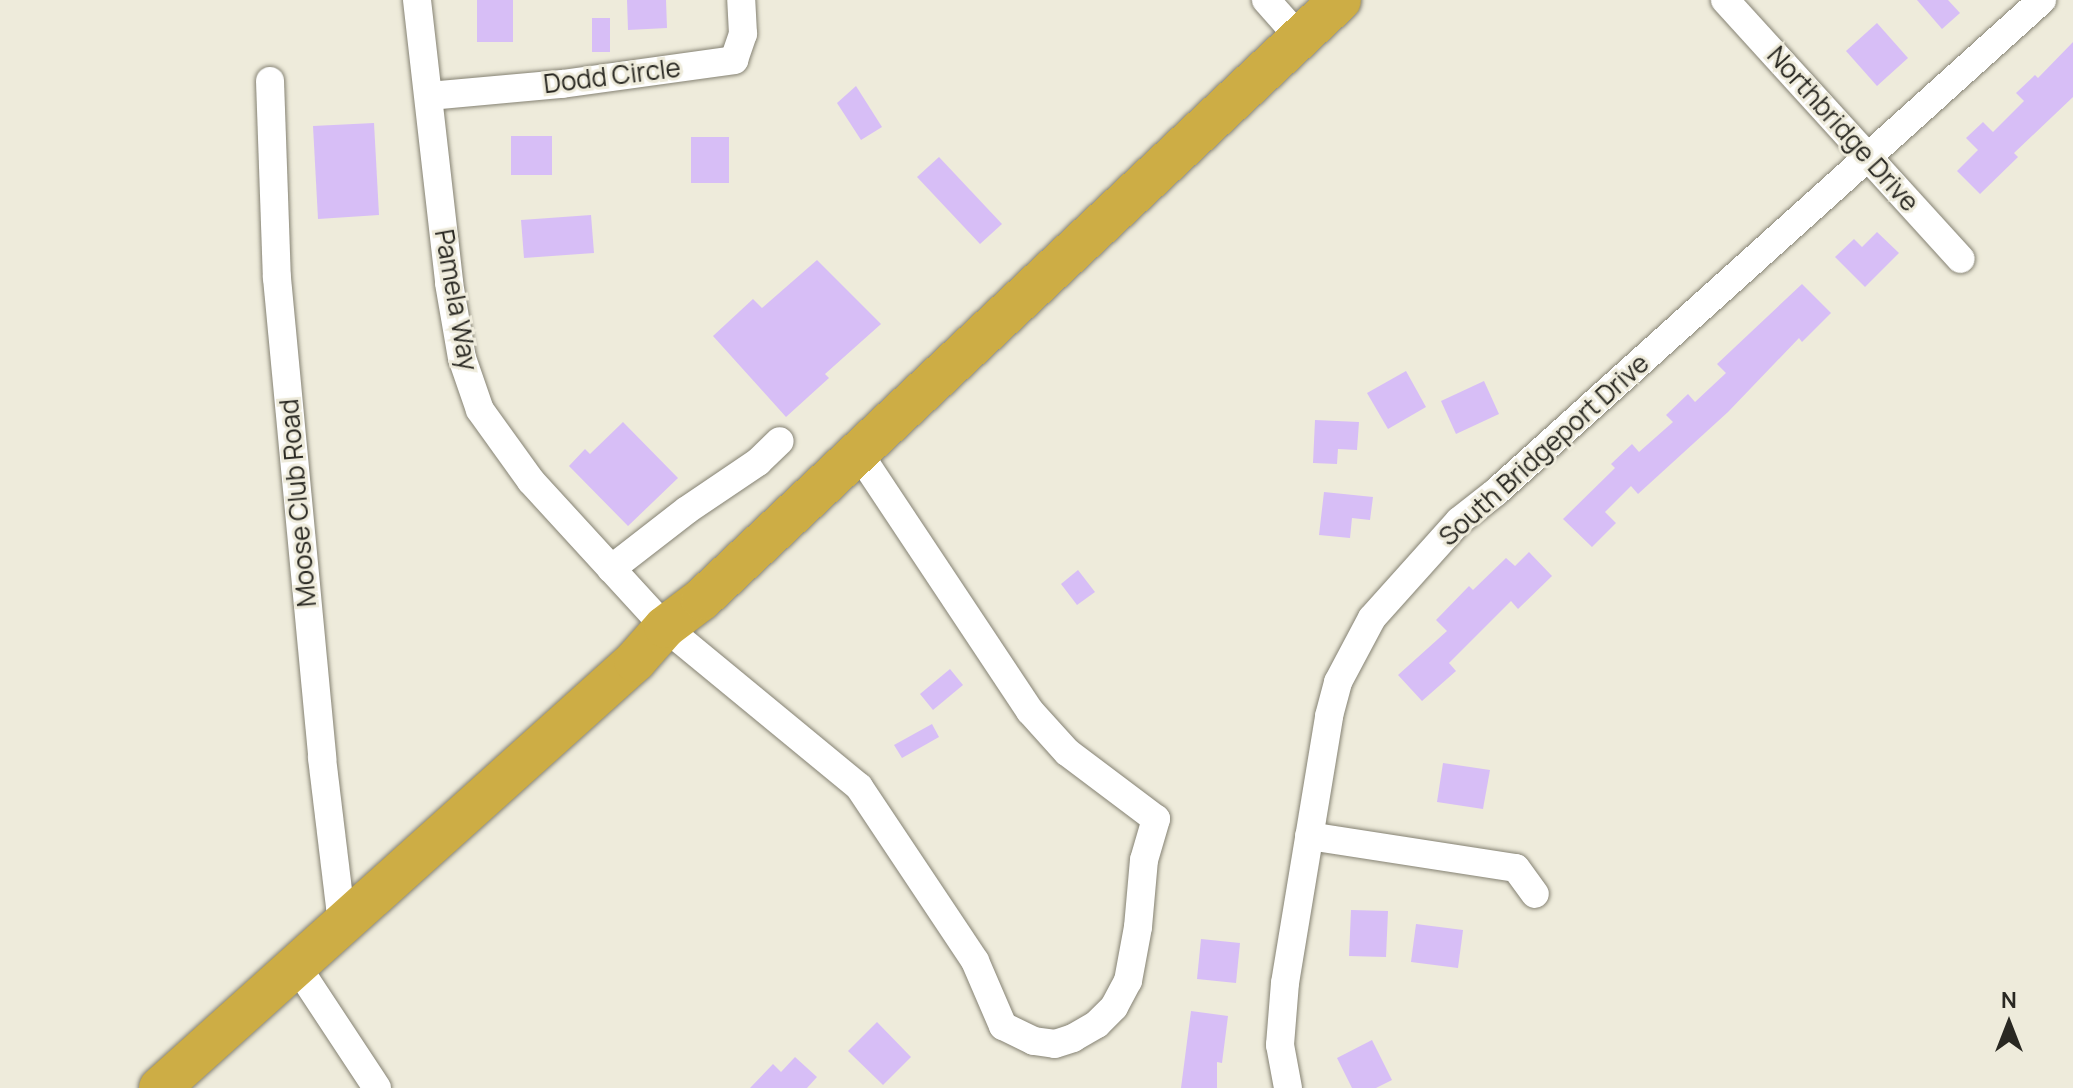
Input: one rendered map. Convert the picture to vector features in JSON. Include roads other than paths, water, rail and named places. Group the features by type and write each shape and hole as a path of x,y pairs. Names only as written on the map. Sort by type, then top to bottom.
{"highway":[{"path":"160,1088 635,661 665,627 702,599 1298,36 1340,0"}],"street":[{"name":"Pamela Way","path":"417,0 449,283 462,358 480,410 531,481 665,627 859,787 975,961 1003,1026 1026,1039 1055,1044 1097,1024 1114,1007 1128,981 1138,927 1144,860 1156,819 1067,752 1030,711 858,452"},
{"name":"Dodd Circle","path":"429,96 562,84 734,60 743,34 741,0"},
{"path":"1266,0 1298,36"},
{"name":"Northbridge Drive","path":"1725,0 1961,259"},
{"name":"South Bridgeport Drive","path":"1288,1088 1280,1045 1285,983 1309,836 1338,682 1372,618 1459,521 1496,492 2042,0"},
{"name":"Moose Club Road","path":"270,81 277,278 322,758 342,923"},
{"path":"611,569 687,510 758,462 780,441"},
{"path":"1309,836 1516,868 1535,894"},
{"path":"296,965 377,1088"}]}
